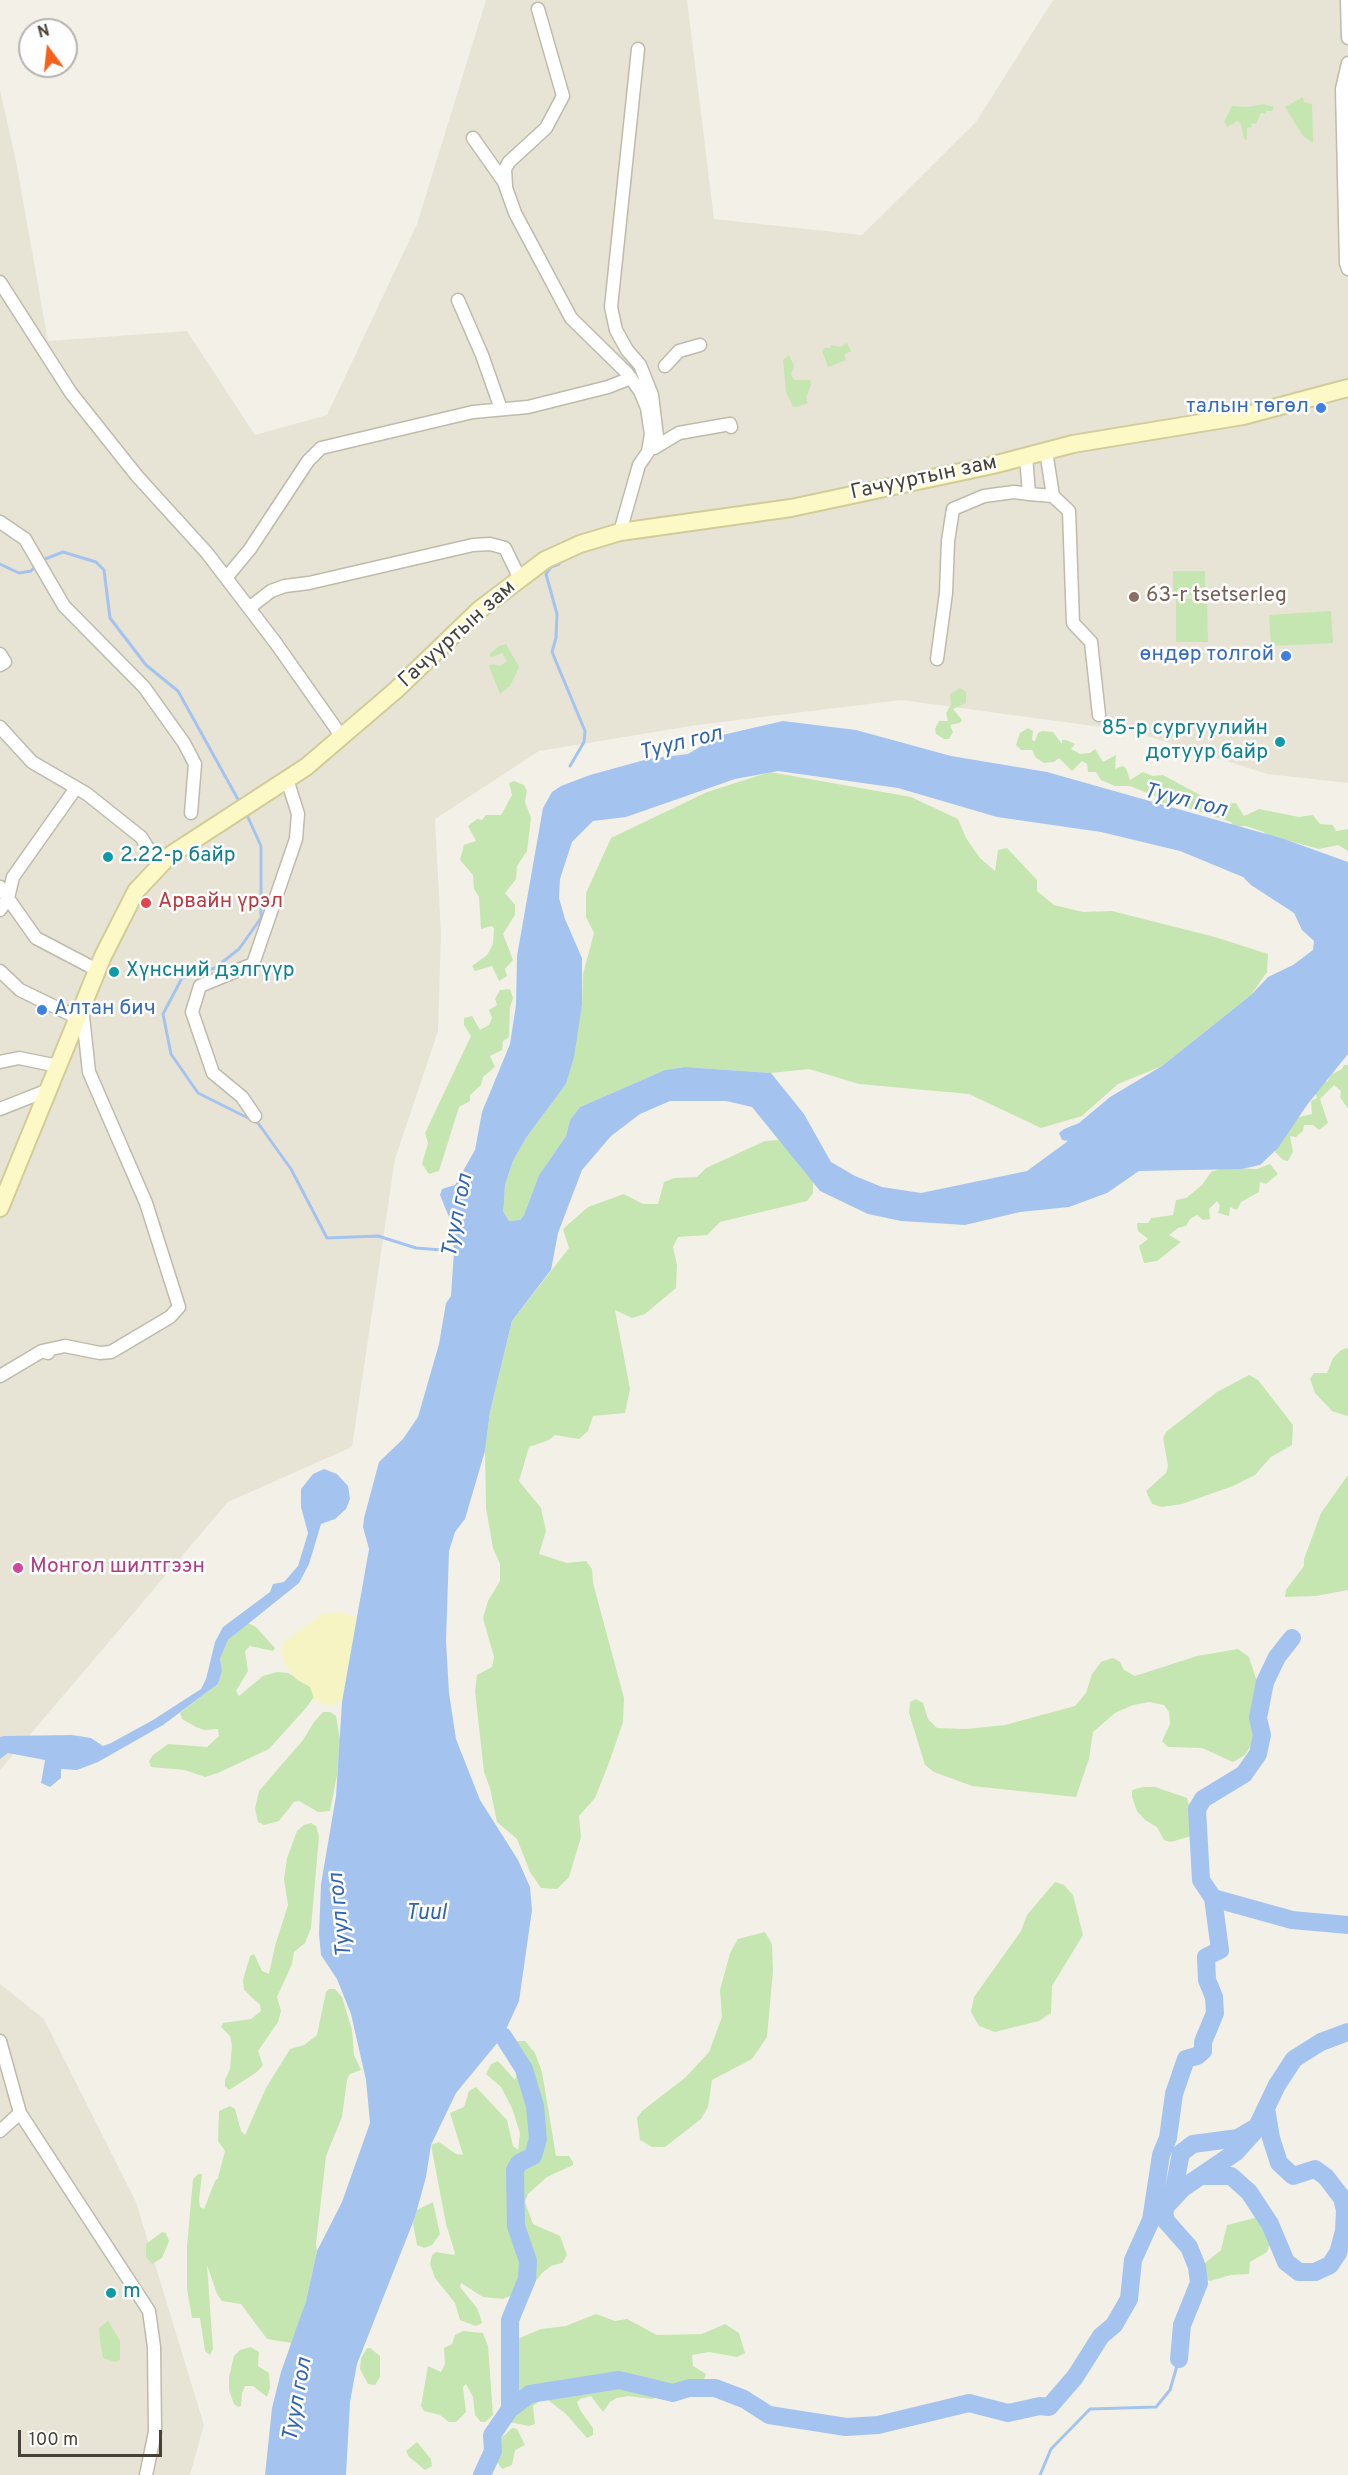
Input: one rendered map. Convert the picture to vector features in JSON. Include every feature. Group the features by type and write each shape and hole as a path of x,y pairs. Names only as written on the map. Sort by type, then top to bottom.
{"main road":[{"name":"Гачууртын зам","path":"0,1208 8,1172 48,1090 97,970 136,891 159,866 226,817 287,779 342,737 396,690 479,610 545,560 579,544 620,532 791,508 1072,444 1243,416 1348,388"}],"street":[{"path":"1347,0 1348,38"},
{"path":"538,9 563,96 546,128 509,162 505,176 506,187 515,213 571,318 631,378 640,391 650,418 653,449"},
{"path":"638,49 611,307 616,330 627,350 640,365 652,394 653,449"},
{"path":"1348,63 1342,88 1346,263 1348,269"},
{"path":"473,138 506,187"},
{"path":"0,282 71,393 138,476 207,553 342,737"},
{"path":"458,300 482,355 501,409"},
{"path":"665,366 679,351 700,345"},
{"path":"226,578 250,549 308,461 321,448 473,412 528,407 608,387 631,378"},
{"path":"620,532 639,465 653,449 679,433 730,424 731,427"},
{"path":"1046,451 1053,496 1069,511 1073,623 1091,642 1099,715"},
{"path":"1026,456 1029,494"},
{"path":"937,660 946,593 948,541 953,508 984,496 1014,492 1053,496"},
{"path":"0,522 25,539 64,606 144,687 184,742 195,764 190,813"},
{"path":"249,608 270,591 285,586 309,583 473,545 490,544 505,549 520,579"},
{"path":"0,654 4,662 0,665"},
{"path":"0,727 32,762 76,788 141,837 159,866"},
{"path":"255,1116 242,1096 213,1073 192,1012 200,986 253,964 276,905 296,839 298,814 287,779"},
{"path":"0,910 8,898 13,877 76,788"},
{"path":"0,887 36,938 97,970"},
{"path":"0,971 20,990 80,1012 89,1072 146,1203 179,1307 170,1317 111,1352 100,1353 65,1346 0,1376"},
{"path":"0,1062 20,1058 58,1066"},
{"path":"0,1109 48,1090"},
{"path":"0,2041 20,2113 149,2311 154,2347 155,2433 146,2475"},
{"path":"0,2131 20,2113"}],"shaded area":[{"path":"486,0 687,0 714,219 862,235 976,122 1053,0 1348,0 1348,783 1267,774 1131,731 901,700 697,725 539,751 435,819 441,934 438,1031 395,1159 352,1447 228,1502 0,1770 0,90 16,161 48,341 187,331 255,435 327,415 417,224"},
{"path":"0,1984 44,2019 136,2202 204,2425 190,2475 0,2475"}],"green space":[{"path":"1303,97 1304,102 1312,104 1313,143 1303,136 1285,107"},
{"path":"1264,104 1274,107 1272,111 1266,111 1266,114 1261,113 1256,124 1251,123 1252,127 1247,128 1247,140 1244,139 1241,124 1237,121 1227,127 1224,122 1232,106 1248,107"},
{"path":"847,343 851,351 844,355 846,360 828,367 822,351 826,347 830,349 831,345 840,347"},
{"path":"789,355 794,366 791,374 794,380 810,380 811,384 806,398 808,403 797,407 793,407 786,392 783,360"},
{"path":"1173,571 1205,571 1205,595 1173,595"},
{"path":"1207,598 1208,642 1176,642 1176,599"},
{"path":"1331,611 1333,643 1271,646 1269,615"},
{"path":"506,644 519,667 510,686 500,694 489,666 492,664 500,666 507,661 502,653 492,657 489,655 499,646"},
{"path":"960,688 966,692 966,703 953,709 962,720 960,723 950,725 953,732 949,739 944,739 936,734 935,729 939,721 948,721 946,713 951,705 950,694"},
{"path":"1028,728 1033,731 1032,740 1035,741 1038,733 1042,731 1053,732 1062,744 1062,740 1066,740 1075,744 1071,749 1080,754 1090,753 1095,749 1103,762 1116,755 1115,769 1122,766 1126,768 1130,780 1143,772 1153,776 1163,775 1211,801 1210,805 1236,803 1244,816 1259,809 1299,817 1313,815 1320,824 1333,825 1336,831 1348,829 1348,851 1338,845 1319,849 1275,837 1266,837 1264,832 1246,826 1234,827 1231,822 1173,803 1163,803 1155,796 1130,786 1115,786 1101,780 1096,772 1088,772 1087,764 1082,761 1072,771 1059,758 1054,762 1044,763 1036,758 1032,750 1021,750 1016,745 1020,733"},
{"path":"770,772 911,797 958,819 966,838 980,858 995,871 998,850 1007,848 1037,880 1037,891 1054,905 1083,912 1112,911 1215,937 1268,954 1267,972 1251,995 1162,1066 1118,1084 1082,1116 1041,1128 969,1094 859,1084 809,1069 771,1073 685,1067 665,1070 580,1107 570,1120 566,1136 539,1175 524,1215 520,1220 509,1221 503,1211 505,1185 513,1161 526,1138 566,1084 582,1005 583,974 594,933 586,917 586,893 611,838 707,792"},
{"path":"514,781 524,785 527,791 525,802 531,818 527,851 517,866 516,879 505,893 515,905 515,915 503,934 513,960 505,969 507,976 499,981 492,966 475,971 472,966 487,955 493,944 494,928 492,926 481,929 479,897 474,889 473,875 460,860 464,845 476,841 468,826 477,819 482,820 486,815 501,815 512,795 509,783"},
{"path":"510,989 513,998 510,1007 509,1037 503,1041 502,1050 490,1056 495,1067 483,1077 481,1085 470,1095 470,1101 459,1107 439,1171 429,1174 422,1164 428,1143 425,1133 471,1036 464,1025 464,1018 472,1016 480,1030 489,1025 492,1018 489,1010 497,1005 495,999 500,990"},
{"path":"1344,1065 1348,1065 1348,1109 1340,1097 1341,1091 1334,1085 1320,1099 1328,1123 1319,1130 1313,1125 1304,1125 1303,1131 1296,1137 1290,1136 1293,1152 1288,1161 1283,1160 1275,1152 1276,1148 1295,1118 1312,1114 1311,1101 1317,1098 1315,1092 1321,1080 1327,1082 1332,1074 1342,1069"},
{"path":"779,1140 813,1182 813,1193 807,1201 720,1222 707,1235 678,1237 673,1247 677,1265 676,1288 645,1314 632,1318 615,1310 630,1389 625,1413 593,1416 588,1431 579,1439 555,1435 549,1440 529,1447 519,1481 541,1508 546,1531 539,1554 567,1563 586,1561 592,1569 593,1583 624,1698 623,1722 610,1760 595,1798 579,1816 581,1837 569,1877 557,1889 541,1888 530,1872 517,1839 497,1822 484,1772 475,1691 477,1675 492,1667 494,1657 483,1618 488,1601 500,1581 500,1564 493,1548 486,1508 485,1451 490,1412 512,1321 569,1248 563,1229 588,1207 624,1194 643,1204 658,1204 664,1182 674,1178 697,1177 706,1168 765,1141"},
{"path":"1270,1164 1278,1174 1266,1184 1260,1182 1259,1192 1241,1202 1237,1210 1230,1207 1229,1216 1218,1213 1220,1206 1217,1201 1209,1209 1210,1219 1203,1220 1197,1215 1190,1219 1186,1226 1178,1228 1169,1235 1181,1242 1157,1261 1144,1263 1139,1246 1148,1239 1138,1231 1137,1223 1148,1223 1151,1218 1173,1215 1176,1200 1186,1198 1202,1185 1211,1172 1223,1168 1257,1169"},
{"path":"1348,1348 1347,1416 1332,1411 1315,1393 1310,1379 1314,1373 1327,1373 1333,1358 1341,1350"},
{"path":"1249,1375 1258,1380 1293,1425 1292,1445 1271,1457 1255,1475 1233,1486 1182,1504 1162,1507 1152,1504 1146,1491 1166,1473 1168,1466 1163,1438 1166,1432 1217,1392"},
{"path":"1348,1475 1348,1590 1316,1596 1285,1597 1286,1590 1304,1566 1304,1559 1321,1513"},
{"path":"248,1623 256,1627 275,1648 273,1651 250,1646 245,1651 248,1671 236,1691 239,1696 263,1676 277,1672 288,1673 311,1687 314,1697 269,1749 218,1773 205,1777 185,1770 151,1767 149,1761 153,1755 168,1744 207,1747 219,1736 218,1729 204,1730 196,1727 182,1719 180,1713 218,1684 222,1671 220,1659 228,1640"},
{"path":"1238,1649 1249,1657 1257,1682 1253,1713 1257,1737 1245,1755 1233,1762 1202,1748 1168,1747 1162,1741 1170,1724 1169,1712 1164,1705 1149,1702 1133,1705 1115,1713 1093,1732 1089,1759 1076,1797 972,1786 934,1772 925,1765 909,1713 910,1702 916,1699 923,1703 928,1719 937,1728 966,1729 1005,1725 1075,1706 1086,1693 1092,1674 1101,1662 1113,1658 1120,1662 1124,1670 1135,1676 1197,1656"},
{"path":"323,1712 330,1712 336,1716 340,1739 337,1775 330,1811 318,1812 299,1801 294,1802 279,1821 264,1825 258,1822 255,1809 259,1791 303,1740"},
{"path":"1155,1787 1187,1798 1191,1813 1191,1836 1171,1842 1164,1840 1157,1827 1145,1820 1137,1811 1132,1790"},
{"path":"311,1823 316,1826 319,1836 311,1928 305,1943 294,1952 292,1964 277,1997 281,2011 278,2022 258,2051 263,2065 257,2072 229,2090 225,2086 225,2080 230,2069 232,2046 230,2036 221,2027 223,2023 251,2019 261,2011 260,2005 244,1990 243,1980 250,1956 254,1954 262,1971 269,1974 288,1905 284,1879 287,1858 297,1831"},
{"path":"1055,1882 1064,1885 1073,1895 1083,1935 1052,1986 1051,2013 1039,2021 995,2032 979,2026 971,2012 974,1997 1021,1931 1027,1915"},
{"path":"765,1932 772,1944 773,1971 767,2037 752,2059 712,2080 708,2107 701,2119 665,2147 652,2147 640,2140 637,2118 642,2111 686,2077 709,2052 722,2017 720,1990 730,1953 738,1939"},
{"path":"329,1989 335,1989 342,1997 352,2030 354,2055 361,2070 350,2074 347,2080 342,2117 326,2156 317,2251 306,2301 292,2343 267,2339 241,2304 222,2301 217,2294 207,2265 213,2349 210,2355 205,2351 200,2318 192,2318 187,2289 187,2246 193,2179 198,2174 202,2174 199,2200 200,2207 204,2209 218,2178 225,2151 218,2141 219,2111 230,2106 235,2109 241,2131 245,2135 266,2088 290,2049 304,2045 317,2035 326,1992"},
{"path":"518,2041 525,2041 535,2053 542,2072 556,2156 569,2156 573,2162 573,2165 547,2177 528,2194 525,2202 533,2224 560,2236 567,2255 562,2263 551,2266 542,2273 532,2286 503,2299 483,2297 461,2283 460,2287 477,2308 481,2319 482,2323 476,2326 460,2320 455,2303 435,2278 430,2264 432,2255 436,2252 454,2255 455,2253 446,2224 431,2145 439,2142 456,2154 463,2155 450,2113 464,2107 469,2091 476,2087 507,2120 513,2146 518,2150 520,2133 512,2108 501,2087 486,2074 491,2064 498,2061 515,2080 517,2074 512,2051 514,2044"},
{"path":"433,2202 440,2234 432,2245 424,2248 417,2245 413,2223 417,2210"},
{"path":"1255,2218 1265,2224 1271,2241 1267,2252 1250,2262 1249,2274 1231,2275 1210,2281 1203,2278 1202,2270 1205,2263 1221,2250 1227,2225"},
{"path":"162,2232 166,2233 169,2241 162,2258 152,2264 146,2257 146,2244"},
{"path":"596,2314 615,2321 627,2319 657,2335 702,2334 725,2324 739,2333 745,2353 737,2357 709,2352 692,2355 693,2366 706,2374 704,2379 652,2399 628,2396 617,2398 610,2402 603,2412 591,2396 580,2399 577,2402 580,2410 593,2428 593,2435 587,2438 566,2414 548,2400 541,2400 533,2406 535,2424 529,2426 509,2422 513,2403 510,2376 515,2340 541,2329 566,2326"},
{"path":"108,2321 120,2341 120,2360 115,2362 103,2358 100,2341 99,2328"},
{"path":"463,2331 483,2333 488,2346 493,2415 485,2422 481,2422 475,2415 473,2397 466,2384 463,2387 466,2412 456,2422 449,2422 440,2415 424,2411 421,2406 428,2366 441,2372 445,2364 444,2348 452,2344 455,2335"},
{"path":"251,2347 259,2352 258,2366 269,2373 270,2388 267,2397 253,2386 245,2386 241,2406 238,2407 234,2404 229,2390 229,2377 234,2356 240,2350"},
{"path":"367,2348 380,2356 380,2377 375,2385 368,2384 360,2369 361,2358"},
{"path":"512,2428 517,2429 525,2445 515,2450 512,2465 502,2469 494,2458 496,2449 501,2438"},
{"path":"417,2442 431,2459 432,2466 425,2470 409,2457 406,2451"}],"sand":[{"path":"340,1612 359,1618 342,1702 329,1706 315,1701 310,1687 296,1679 285,1664 281,1650 285,1641 323,1614"}],"water":[{"name":"Tuul","path":"783,721 856,730 951,756 1047,772 1284,839 1348,862 1348,1054 1307,1105 1278,1148 1260,1165 1242,1169 1139,1171 1107,1193 1069,1207 1020,1212 965,1225 901,1221 868,1214 820,1191 752,1107 726,1101 670,1101 640,1114 611,1136 582,1170 558,1233 551,1270 512,1321 490,1412 485,1451 465,1519 455,1532 449,1551 446,1641 449,1693 456,1739 480,1800 518,1860 530,1887 532,1910 519,2001 503,2036 456,2093 431,2145 426,2177 415,2217 357,2364 350,2402 346,2475 265,2475 272,2408 281,2372 306,2301 317,2251 342,2202 370,2123 366,2080 351,2014 337,1979 321,1955 319,1934 321,1884 336,1796 342,1702 369,1549 363,1527 364,1518 379,1462 403,1439 418,1417 439,1344 446,1303 451,1296 454,1251 451,1222 440,1195 442,1189 455,1185 475,1150 482,1112 510,1044 516,1005 517,956 543,808 552,792 561,786 590,775 648,759 688,754 718,736","holes":["778,771 898,788 997,817 1101,832 1180,851 1243,877 1251,885 1294,913 1302,930 1314,941 1313,950 1293,965 1268,977 1251,995 1162,1066 1110,1097 1079,1123 1064,1129 1059,1133 1062,1140 1068,1141 1027,1171 921,1193 882,1187 855,1176 831,1162 804,1114 771,1073 685,1067 665,1070 580,1107 570,1120 566,1136 539,1175 524,1215 520,1220 509,1221 503,1211 505,1185 513,1161 526,1138 566,1084 574,1057 582,1005 582,958 565,919 559,898 560,879 572,842 593,821 626,817 735,779"]},
{"path":"324,1469 337,1474 348,1486 350,1499 346,1509 335,1519 321,1524 309,1564 299,1583 228,1640 220,1659 222,1671 218,1684 163,1725 98,1762 77,1770 61,1769 61,1778 50,1787 41,1783 45,1760 8,1753 0,1759 0,1737 4,1736 72,1735 91,1738 103,1746 153,1720 201,1689 206,1679 215,1642 223,1627 270,1592 273,1584 284,1582 298,1566 308,1533 301,1507 301,1489 313,1474"}],"waterway":[{"path":"40,561 63,552 96,562 104,570 110,618 146,665 178,691 240,803"},
{"path":"0,564 19,573 31,571 36,566"},
{"path":"559,564 551,567 546,574 557,614 556,638 552,652 585,731 584,742 570,766"},
{"name":"Туул гол","path":"246,813 261,846 261,918 239,949 215,968 182,978 163,1014 171,1054 198,1093 258,1123 291,1169 327,1238 378,1236 416,1248 454,1251"},
{"path":"510,2409 530,2394 619,2380 673,2393 689,2388 715,2388 744,2399 769,2415 846,2427 878,2425 969,2403 1008,2413 1040,2406 1049,2407 1075,2377 1101,2336 1114,2325 1129,2299 1133,2260 1151,2220 1161,2155 1168,2138 1174,2094 1186,2059 1197,2056 1203,2051 1203,2042 1215,2013 1214,1997 1207,1980 1206,1957 1220,1950 1213,1898 1201,1880 1197,1809 1203,1799 1244,1774 1258,1754 1262,1735 1258,1718 1265,1682 1277,1657 1292,1638"},
{"path":"1213,1898 1292,1920 1348,1925"},
{"path":"1179,2359 1182,2325 1199,2283 1197,2267 1189,2247 1166,2221 1164,2212 1167,2205 1183,2188 1236,2152 1255,2131 1277,2085 1294,2059 1321,2042 1348,2032"},
{"path":"482,2475 493,2451 492,2435 510,2409 510,2320 527,2279 528,2261 516,2226 515,2170 519,2163 533,2156 538,2139 535,2106 524,2069 503,2036"},
{"path":"1202,2176 1231,2176 1249,2192 1270,2224 1286,2262 1299,2272 1315,2272 1330,2265 1338,2253 1344,2231 1345,2210 1342,2198 1326,2177 1315,2169 1293,2176 1279,2163 1271,2138 1266,2108"},
{"path":"1172,2199 1181,2153 1193,2144 1238,2138 1253,2129"},
{"path":"1040,2475 1051,2449 1090,2409 1156,2407 1170,2390 1179,2359"}],"place":[{"name":"талын төгөл","path":"1321,408"},
{"name":"63-r tsetserleg","path":"1134,597"},
{"name":"өндөр толгой","path":"1286,656"},
{"name":"85-р сургуулийн дотуур байр","path":"1280,742"},
{"name":"2.22-р байр","path":"108,857"},
{"name":"Арвайн үрэл","path":"146,903"},
{"name":"Хүнсний дэлгүүр","path":"114,972"},
{"name":"Алтан бич","path":"42,1010"},
{"name":"Монгол шилтгээн","path":"18,1568"},
{"name":"m","path":"111,2293"}]}
